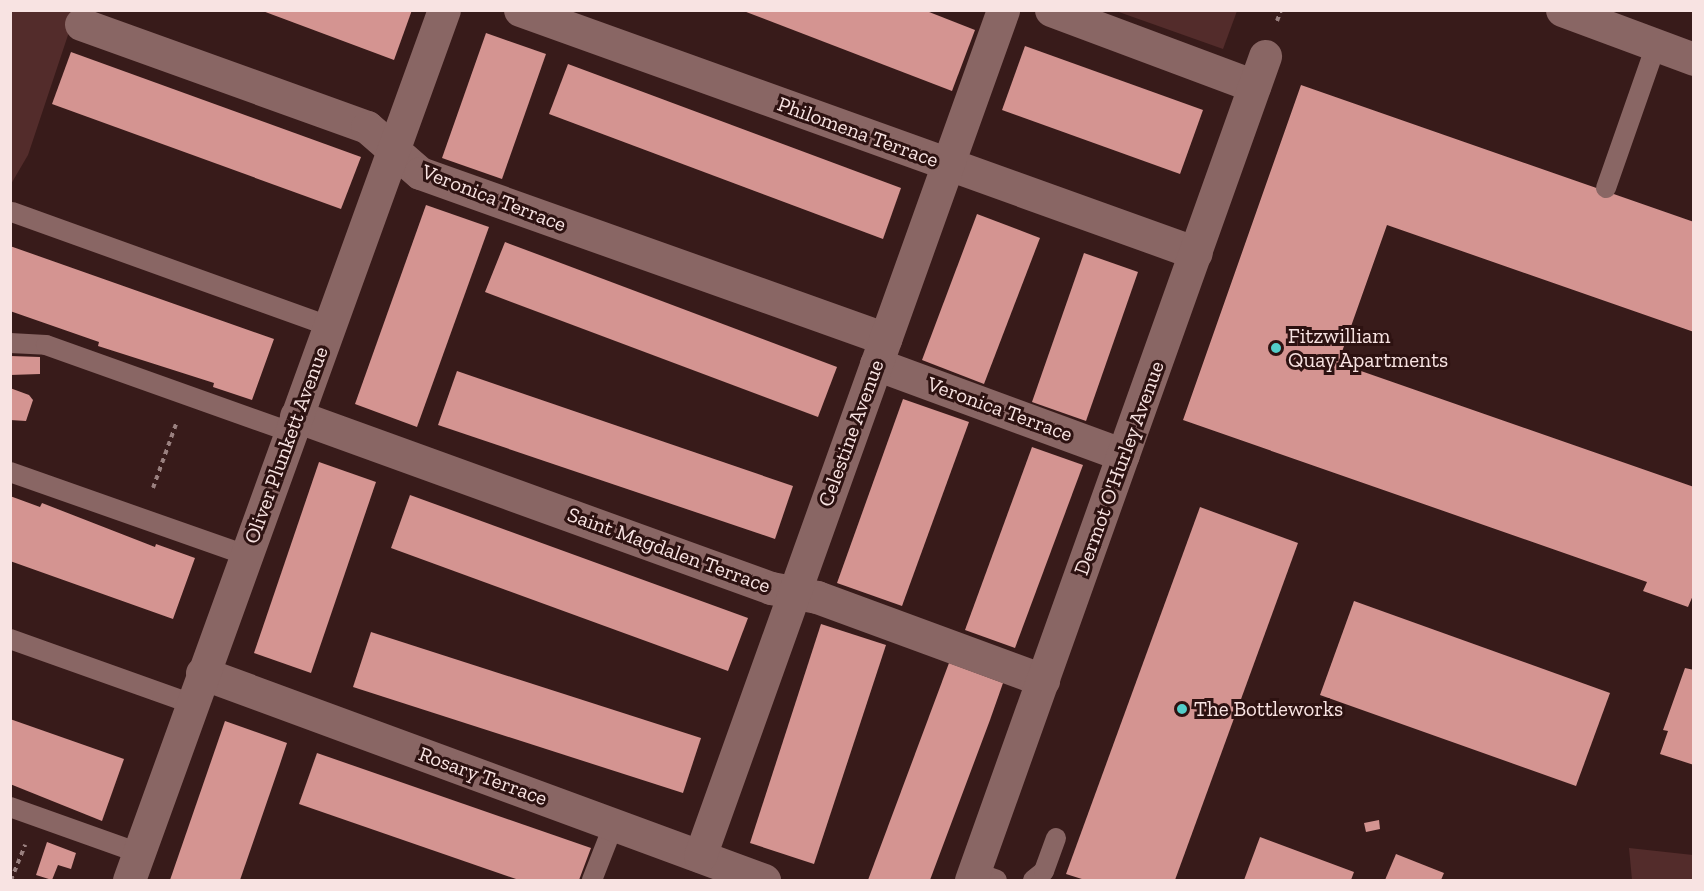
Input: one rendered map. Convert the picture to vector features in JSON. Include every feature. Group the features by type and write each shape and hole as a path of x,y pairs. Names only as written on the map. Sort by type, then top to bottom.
{"street":[{"name":"Oliver Plunkett Avenue","path":"134,867 202,673 444,10"},
{"name":"Philomena Terrace","path":"520,10 1196,254"},
{"name":"Celestine Avenue","path":"700,856 1002,10"},
{"path":"1051,10 1254,86"},
{"path":"1562,10 1694,59"},
{"name":"Veronica Terrace","path":"81,24 367,127 420,173 881,351 1123,455"},
{"name":"Dermot O'Hurley Avenue","path":"981,878 1043,680 1265,56"},
{"name":"Saint Magdalen Terrace","path":"293,424 762,585 817,597 1043,680"},
{"name":"Rosary Terrace","path":"202,673 764,880"}],"lane":[{"path":"1606,188 1656,45"},
{"path":"12,212 329,326"},
{"path":"10,343 46,345 186,395 293,424"},
{"path":"10,472 246,555"},
{"path":"10,639 193,704"},
{"path":"10,807 134,867"},
{"path":"592,880 614,824"},
{"path":"1033,880 1044,871 1056,838"}],"path":[{"path":"142,518 186,395"}],"shaded area":[{"path":"1237,10 1223,49 1116,11"},
{"path":"11,11 76,11 28,155 11,184"},
{"path":"1629,848 1693,855 1693,880 1632,880"}],"building":[{"path":"260,10 412,10 394,60"},
{"path":"741,10 924,10 975,30 952,91"},
{"path":"486,33 546,54 502,179 442,158"},
{"path":"1025,46 1203,110 1180,174 1002,110"},
{"path":"71,52 361,157 341,209 52,104"},
{"path":"568,64 901,188 883,239 549,114"},
{"name":"Fitzwilliam Quay Apartments","path":"1301,85 1694,222 1694,332 1387,225 1338,363 1694,487 1694,593 1688,607 1643,591 1647,582 1183,420"},
{"path":"426,205 489,227 417,427 355,404"},
{"path":"977,214 1040,238 984,384 922,360"},
{"path":"505,242 837,367 818,417 485,292"},
{"path":"10,246 274,339 252,400 213,387 214,383 98,346 99,342 10,311"},
{"path":"1084,253 1138,272 1086,421 1032,402"},
{"path":"10,356 40,357 40,374 10,375"},
{"path":"457,371 793,486 775,539 438,425"},
{"path":"10,388 29,395 33,400 26,421 10,420"},
{"path":"903,399 969,422 902,606 837,583"},
{"path":"1032,447 1083,465 1015,648 965,630"},
{"path":"319,462 376,482 311,673 254,653"},
{"path":"410,495 748,618 728,671 391,548"},
{"path":"10,496 40,507 42,503 155,547 156,544 195,558 173,619 10,561"},
{"name":"The Bottleworks","path":"1200,507 1298,543 1175,880 1085,880 1066,874"},
{"path":"1354,601 1610,693 1576,786 1320,695"},
{"path":"821,624 886,645 814,864 750,843"},
{"path":"371,632 701,738 683,793 353,687"},
{"path":"949,663 1003,683 990,720 930,880 868,880"},
{"path":"1685,668 1694,670 1694,765 1660,754 1668,731 1663,730"},
{"path":"10,719 124,759 102,821 10,784"},
{"path":"225,721 287,743 240,880 170,880"},
{"path":"317,753 591,848 579,880 519,880 299,804"},
{"path":"1379,820 1380,829 1366,832 1364,823"},
{"path":"1260,837 1354,872 1351,880 1244,880"},
{"path":"47,842 76,853 71,869 58,865 52,880 36,875"},
{"path":"1396,854 1444,873 1441,880 1385,880"}],"place":[{"name":"Fitzwilliam Quay Apartments","path":"1276,348"},
{"name":"The Bottleworks","path":"1182,709"}]}
